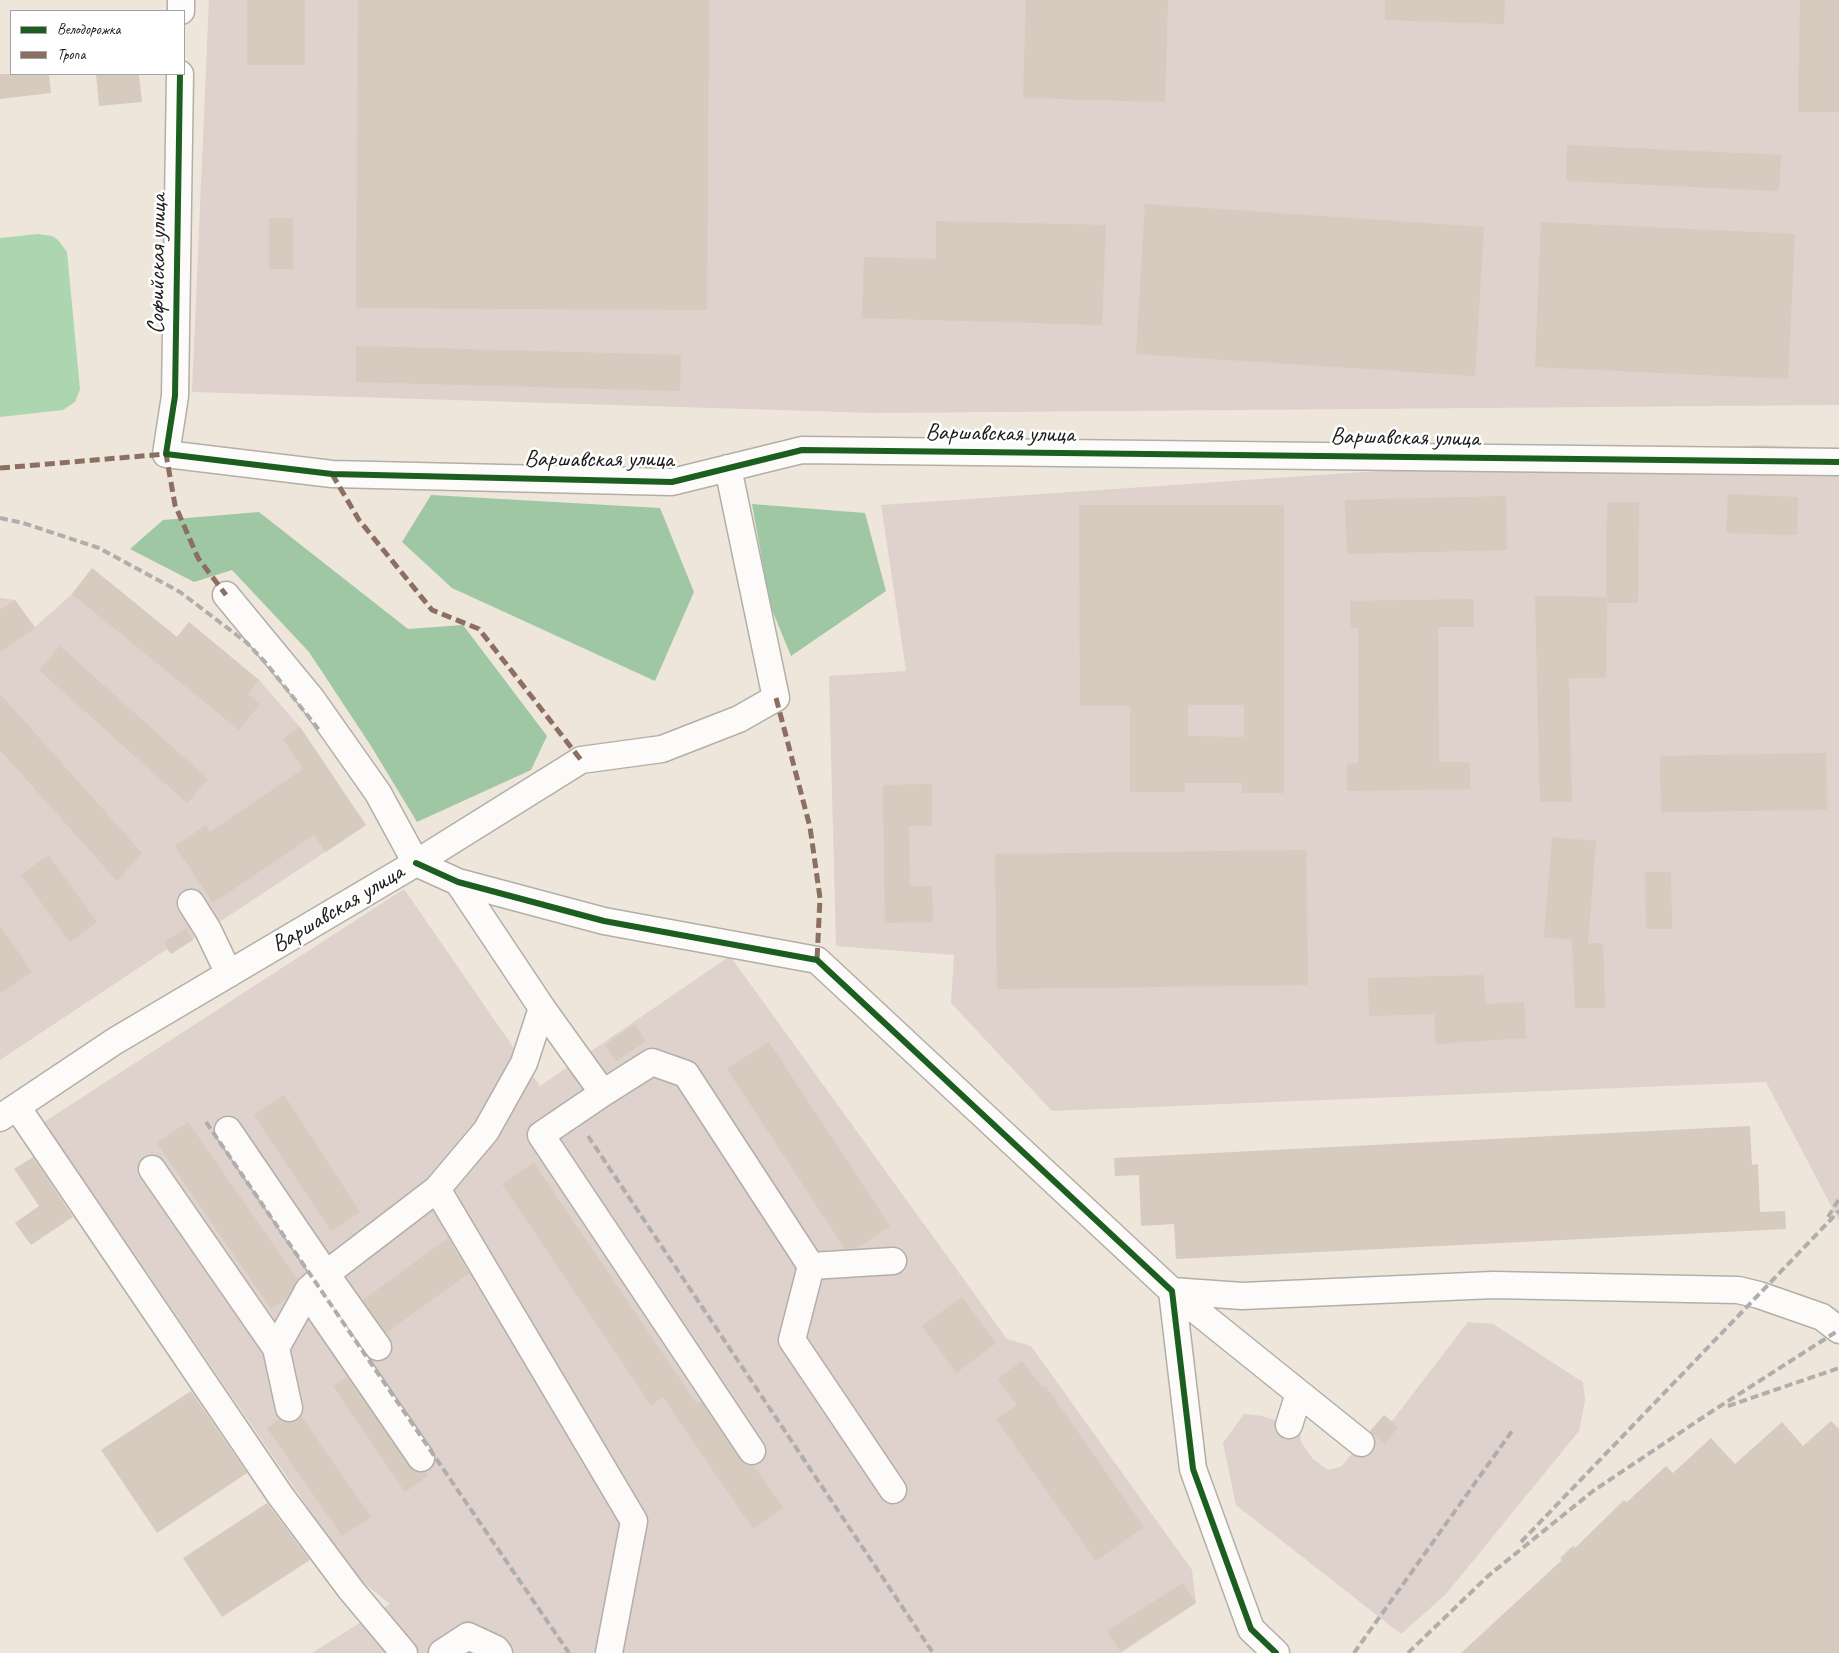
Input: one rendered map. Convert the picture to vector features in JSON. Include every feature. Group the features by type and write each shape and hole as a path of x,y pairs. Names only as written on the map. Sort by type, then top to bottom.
{"street":[{"name":"Софийская улица","path":"166,454 175,396 180,75"},
{"name":"Варшавская улица","path":"166,454 332,474 672,482 802,450 1839,462"},
{"name":"Варшавская улица","path":"9,1112 115,1041 416,863 581,760 662,749 739,719 776,698 728,468"},
{"path":"226,596 311,698 372,785 416,863 458,882 604,921 817,960 1172,1291 1361,1443"},
{"path":"458,882 542,1008 603,1093"},
{"path":"191,903 208,930 229,974"},
{"path":"276,1348 307,1292 326,1274 437,1189 486,1131 524,1063 542,1008"},
{"path":"752,1451 541,1135 652,1062 686,1074 811,1266 792,1340 894,1490"},
{"path":"9,1112 280,1495 351,1590 404,1653"},
{"path":"228,1130 378,1347"},
{"path":"152,1169 276,1348 289,1408"},
{"path":"437,1189 634,1522 609,1653"},
{"path":"811,1266 893,1261"},
{"path":"1172,1291 1242,1296 1493,1285 1738,1290 1759,1295 1834,1323"},
{"path":"1172,1291 1193,1469 1252,1629 1276,1653"},
{"path":"307,1292 421,1458"},
{"path":"1289,1424 1299,1393"},
{"path":"442,1653 468,1636 496,1649 499,1653"}],"shaded area":[{"path":"209,0 1839,0 1839,405 876,413 192,392"},
{"path":"1758,445 1839,448 1839,1221 1766,1082 1052,1111 951,1003 954,955 836,946 829,676 906,671 881,505"},
{"path":"92,568 177,637 189,622 259,680 300,727 366,825 171,954 167,949 0,1060 0,598 15,600 35,627 72,594"},
{"path":"404,889 540,1086 730,956 1007,1339 1031,1346 1192,1570 1196,1603 1121,1653 312,1653 390,1604 354,1575 44,1122"},
{"path":"1468,1322 1493,1324 1583,1382 1585,1400 1579,1431 1446,1594 1401,1634 1236,1505 1223,1443 1244,1414 1262,1416 1300,1428 1301,1442 1313,1459 1328,1470 1342,1466 1384,1415 1392,1421"}],"green space":[{"path":"38,234 52,236 58,240 67,252 80,389 75,402 63,410 0,417 0,238"},
{"path":"431,495 660,508 694,592 655,681 452,588 402,542"},
{"path":"752,504 865,513 886,591 791,656 770,605"},
{"path":"259,512 408,629 463,625 547,736 531,770 417,822 371,746 309,652 232,570 194,582 130,549 163,520"}],"building":[{"path":"247,0 305,0 305,65 247,65"},
{"path":"358,0 709,0 707,310 356,308"},
{"path":"1026,0 1168,0 1165,102 1023,98"},
{"path":"1385,0 1505,0 1504,24 1385,20"},
{"path":"1800,0 1839,0 1839,112 1798,112"},
{"path":"0,74 49,75 51,93 0,99"},
{"path":"96,75 139,75 142,102 99,106"},
{"path":"1567,145 1781,155 1779,191 1566,181"},
{"path":"1145,204 1484,227 1475,376 1136,354"},
{"path":"269,218 293,218 293,269 269,269"},
{"path":"936,221 1106,225 1102,325 862,318 864,257 936,259"},
{"path":"1541,222 1795,234 1788,379 1535,367"},
{"path":"356,346 681,355 680,391 356,382"},
{"path":"1728,494 1798,497 1797,535 1726,533"},
{"path":"1506,496 1507,550 1347,554 1345,500"},
{"path":"1607,502 1639,502 1638,603 1607,603 1606,678 1569,678 1572,802 1540,802 1535,596 1606,597"},
{"path":"1079,505 1284,505 1284,793 1242,793 1242,783 1185,783 1185,792 1130,792 1130,706 1080,706","holes":["1188,705 1244,705 1244,737 1188,736"]},
{"path":"92,568 177,637 189,622 259,680 248,694 260,704 239,730 72,594"},
{"path":"1474,599 1474,627 1438,627 1439,762 1470,762 1470,789 1347,791 1347,764 1358,763 1358,628 1351,628 1350,601"},
{"path":"15,600 35,628 0,652 0,610"},
{"path":"60,646 208,779 187,803 39,670"},
{"path":"0,694 142,853 117,881 0,750"},
{"path":"300,727 366,825 326,852 314,835 213,903 175,846 206,825 210,832 303,769 283,739"},
{"path":"1826,753 1827,810 1661,812 1660,756"},
{"path":"932,784 932,825 909,826 910,886 932,886 933,922 885,923 883,785"},
{"path":"1552,837 1596,841 1588,943 1603,943 1605,1008 1575,1008 1572,940 1544,937"},
{"path":"1306,850 1308,985 997,989 995,854"},
{"path":"48,855 97,922 70,942 21,875"},
{"path":"1645,872 1671,872 1672,929 1646,929"},
{"path":"0,926 32,972 0,993"},
{"path":"186,928 193,940 171,954 164,942"},
{"path":"1484,975 1485,1004 1524,1002 1526,1038 1436,1044 1434,1014 1369,1016 1368,978"},
{"path":"635,1024 646,1041 616,1061 605,1045"},
{"path":"769,1042 890,1226 857,1248 845,1249 727,1069"},
{"path":"284,1095 360,1212 331,1231 254,1115"},
{"path":"188,1122 298,1280 286,1299 271,1309 157,1143"},
{"path":"1750,1126 1752,1165 1758,1164 1760,1212 1785,1211 1786,1229 1176,1259 1174,1224 1141,1226 1139,1175 1115,1176 1114,1158"},
{"path":"33,1157 73,1217 31,1245 15,1223 39,1206 14,1169"},
{"path":"534,1163 697,1404 701,1401 740,1459 746,1465 754,1466 783,1508 753,1529 663,1397 651,1405 502,1184"},
{"path":"448,1238 469,1273 386,1333 363,1300"},
{"path":"962,1297 996,1343 956,1373 922,1326"},
{"path":"1022,1361 1042,1387 1045,1385 1144,1527 1096,1561 996,1419 1017,1405 998,1379"},
{"path":"347,1377 409,1466 415,1472 425,1472 428,1476 405,1492 333,1386"},
{"path":"191,1391 247,1473 157,1533 101,1450"},
{"path":"1384,1415 1398,1427 1385,1444 1370,1431"},
{"path":"301,1416 371,1517 342,1536 267,1428 280,1419 292,1423"},
{"path":"1831,1421 1839,1429 1839,1653 1461,1653 1562,1560 1560,1558 1573,1546 1575,1548 1624,1500 1627,1502 1666,1466 1673,1473 1711,1438 1735,1464 1782,1422 1803,1446"},
{"path":"267,1503 310,1560 222,1617 183,1558"},
{"path":"1183,1583 1196,1603 1120,1651 1107,1631"}],"railway":[{"path":"0,518 23,523 99,548 180,592 246,642 265,662 320,731"},
{"path":"206,1122 569,1653"},
{"path":"588,1136 933,1653"},
{"path":"1828,1217 1839,1199"},
{"path":"1521,1542 1839,1211"},
{"path":"1408,1653 1488,1576 1593,1491 1839,1330"},
{"path":"1728,1406 1839,1368"},
{"path":"1354,1653 1512,1431"}],"marked path":[{"path":"0,468 166,454 175,505 198,558 226,595"},
{"path":"332,474 359,520 432,610 479,629 581,760"},
{"path":"776,698 810,827 820,898 817,960"}],"cycle path":[{"path":"180,75 175,396 166,454 332,474 672,482 802,450 1839,462"},
{"path":"416,863 458,882 604,921 817,960 1172,1291 1193,1469 1251,1629 1276,1653"}]}
